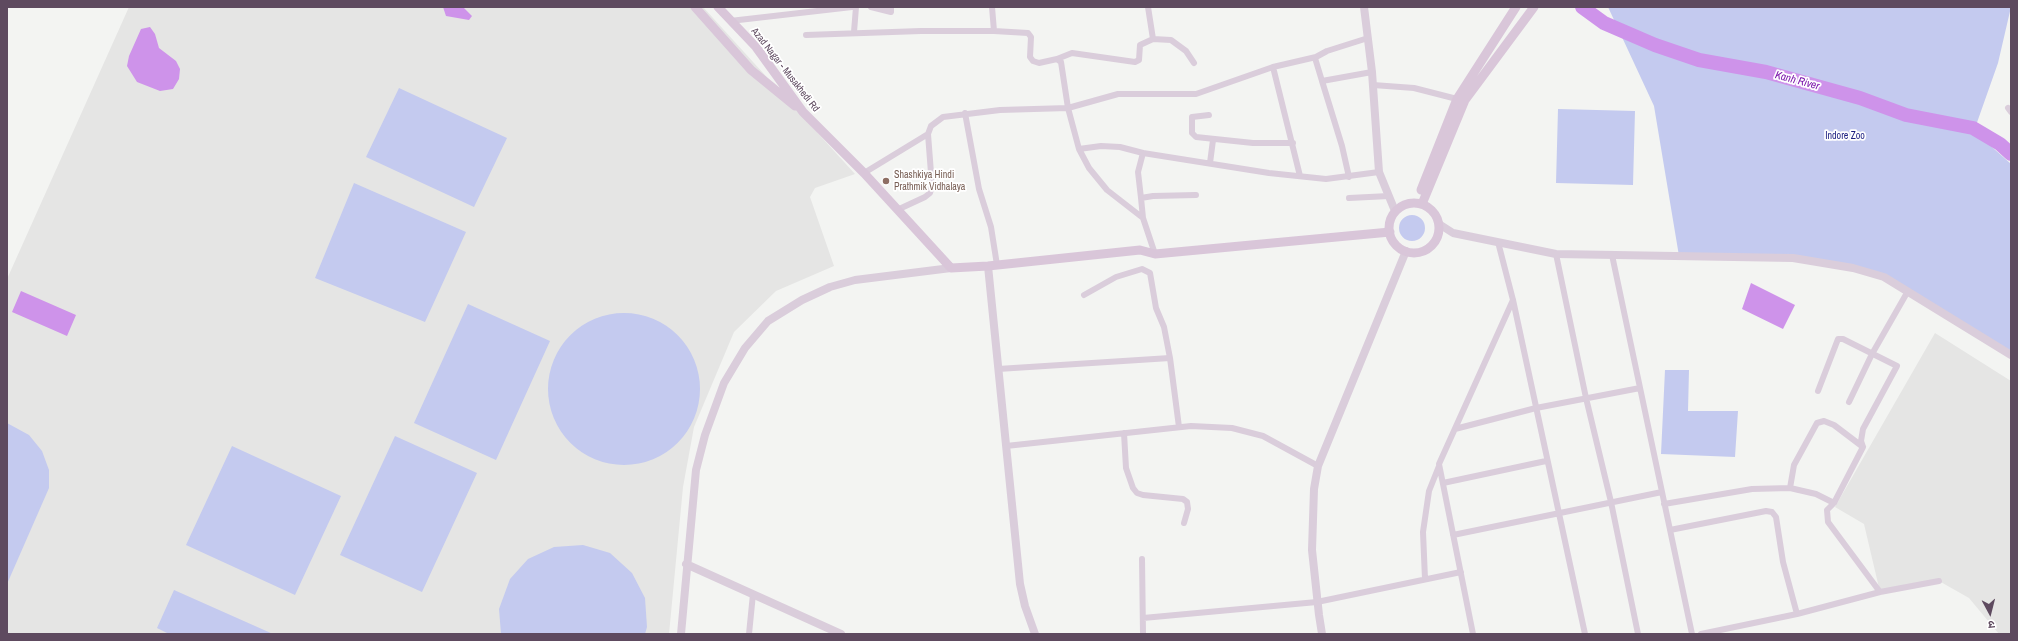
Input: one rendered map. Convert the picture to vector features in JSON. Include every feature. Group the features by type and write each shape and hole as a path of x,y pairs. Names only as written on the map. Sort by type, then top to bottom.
{"main road":[{"path":"695,7 751,70 803,112"},
{"name":"Azad Nagar - Musakhedi Rd","path":"718,7 756,47 803,112 864,173 951,268"},
{"path":"1419,203 1456,99 1516,7"},
{"path":"1419,203 1465,100 1534,7"},
{"path":"1419,203 1431,209 1439,224 1438,236 1428,249 1417,252 1406,251 1396,245 1390,232 1390,220 1396,211 1405,205 1419,203"},
{"path":"951,268 993,266 1140,250 1156,254 1390,232"}],"street":[{"path":"730,21 852,7"},
{"path":"854,32 856,7"},
{"path":"871,7 891,12 891,7"},
{"path":"992,7 994,31"},
{"path":"1148,7 1153,38"},
{"path":"1364,7 1372,72 1379,172 1396,211"},
{"path":"806,35 854,32 994,31 1030,34 1030,56 1033,61 1039,63 1057,59 1072,53 1135,62 1139,60 1140,45 1153,38 1171,40 1186,51 1194,63"},
{"path":"897,210 918,201 930,193 932,186 928,134 931,126 943,117 965,113 1000,110 1068,108 1118,94 1196,94 1273,67 1315,58 1326,51 1368,38"},
{"path":"1315,58 1342,146 1349,177"},
{"path":"1057,59 1063,66 1068,108 1079,149 1098,180 1120,202 1143,218"},
{"path":"1273,67 1300,176"},
{"path":"1322,81 1372,72"},
{"path":"1373,85 1414,88 1456,99"},
{"path":"965,113 979,189 991,227 998,369 1020,584 1025,606 1035,634"},
{"path":"1209,115 1192,117 1192,133 1196,137 1253,144 1293,143"},
{"path":"864,173 928,134"},
{"path":"1210,163 1213,140"},
{"path":"1079,149 1101,146 1120,146 1143,153 1269,173 1326,179 1379,172"},
{"path":"1143,153 1138,172 1143,218 1156,254"},
{"path":"1141,198 1153,196 1196,195"},
{"path":"1349,198 1389,196"},
{"path":"1439,224 1453,233 1556,254 1793,258 1853,268 1884,276 2011,354"},
{"path":"1498,242 1513,300 1546,461 1559,513 1585,634"},
{"path":"1322,634 1312,550 1312,522 1318,466 1406,251"},
{"path":"1556,254 1586,398 1611,502 1638,634"},
{"path":"1612,255 1692,634"},
{"path":"681,634 686,564 696,470 705,435 724,383 745,348 768,321 802,300 830,287 855,280 951,268"},
{"path":"1084,295 1116,277 1142,269 1146,270 1152,278 1156,308 1164,327 1170,358 1179,428"},
{"path":"1849,402 1872,354 1908,291"},
{"path":"1425,579 1423,532 1430,491 1439,464 1513,300"},
{"path":"1818,391 1838,339 1843,339 1897,366 1863,429 1861,441 1863,447 1834,502 1827,510 1828,522 1880,592"},
{"path":"998,369 1170,358"},
{"path":"1455,429 1536,408 1640,388"},
{"path":"1790,488 1794,465 1806,446 1817,423 1824,421 1834,425 1863,447"},
{"path":"1006,446 1179,428 1232,428 1263,436 1318,466"},
{"path":"1124,433 1126,468 1133,488 1137,493 1143,495 1183,499 1187,502 1188,509 1184,523"},
{"path":"1443,483 1546,461"},
{"path":"1439,464 1473,634"},
{"path":"1664,504 1752,489 1790,488 1816,494 1834,502"},
{"path":"1453,535 1662,492"},
{"path":"1670,530 1766,511 1772,512 1776,516 1783,562 1796,614"},
{"path":"1142,559 1143,634"},
{"path":"686,564 841,634"},
{"path":"1143,618 1317,602 1461,572"},
{"path":"1701,634 1796,614 1880,592 1939,581"},
{"path":"750,634 753,594"}],"shaded area":[{"path":"129,7 703,7 855,174 815,188 810,197 834,266 776,291 734,332 694,427 683,487 669,634 7,634 7,279"},
{"path":"443,7 463,7 472,16 469,20 446,16"},
{"path":"150,27 155,34 159,48 176,61 180,69 179,79 173,89 160,91 137,82 127,66 129,56 141,29"},
{"path":"1751,283 1795,305 1783,329 1742,309"},
{"path":"21,291 76,315 67,336 12,312"},
{"path":"1935,333 2011,381 2011,634 1999,634 1969,598 1939,581 1880,592 1864,524 1835,507"}],"green space":[{"name":"Indore Zoo","path":"1608,7 2011,7 1998,63 1974,131 2011,164 2011,355 1884,277 1793,258 1679,256 1654,106"},
{"path":"399,88 507,138 474,207 366,157"},
{"path":"1558,109 1635,111 1633,185 1556,183"},
{"path":"354,183 466,232 425,322 315,278"},
{"path":"1412,215 1421,219 1425,228 1421,237 1412,241 1403,237 1399,228 1403,219"},
{"path":"468,304 550,341 496,460 414,423"},
{"path":"617,313 631,313 646,316 660,322 678,335 691,353 697,367 700,389 697,411 691,425 678,443 660,456 646,462 631,465 617,465 602,462 588,456 576,448 565,437 557,425 551,411 548,396 548,382 551,367 557,353 565,341 576,330 588,322 602,316"},
{"path":"1665,370 1689,370 1688,411 1738,411 1735,457 1661,454"},
{"path":"7,423 29,435 42,451 49,470 49,488 7,584"},
{"path":"395,436 477,473 422,592 340,555"},
{"path":"232,446 341,496 295,595 186,545"},
{"path":"583,545 610,553 632,573 645,598 647,627 645,634 501,634 499,609 510,579 528,559 554,547"},
{"path":"174,590 273,634 169,634 157,628"}],"waterway":[{"name":"Kanh River","path":"1582,7 1604,23 1655,45 1699,60 1766,72 1860,98 1906,115 1973,128 2000,144 2011,154"}],"place":[{"name":"Shashkiya Hindi Prathmik Vidhalaya","path":"886,181"}]}
